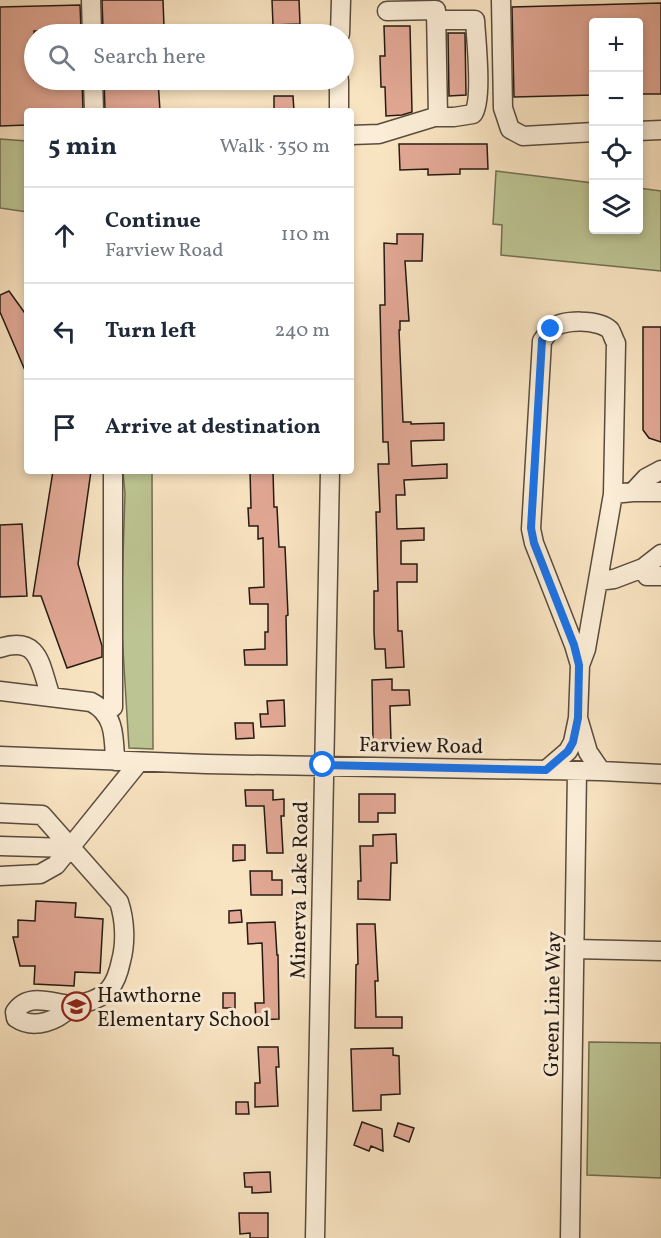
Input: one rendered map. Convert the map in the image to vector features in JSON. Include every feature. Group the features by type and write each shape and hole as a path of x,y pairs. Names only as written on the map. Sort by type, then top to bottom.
{"street":[{"path":"91,0 92,24"},
{"path":"340,24 341,0"},
{"path":"501,0 502,108 510,129 523,136 589,132"},
{"path":"387,11 436,10 437,117"},
{"path":"354,135 379,134 437,117 473,114 476,110 478,95 475,20 436,20"},
{"path":"93,90 94,108"},
{"path":"339,90 339,108"},
{"path":"643,130 661,130"},
{"path":"546,770 568,751 573,742 578,718 579,665 574,645 534,543 531,528 542,340 551,329 576,321 600,324 610,331 615,343 613,494 586,649 579,665"},
{"path":"633,492 646,478 661,470"},
{"path":"106,713 113,707 113,474"},
{"name":"Minerva Lake Road","path":"315,1238 330,474"},
{"path":"613,494 661,492"},
{"path":"598,581 614,579 643,568 661,554"},
{"path":"643,568 647,576 661,576"},
{"path":"0,648 17,644 32,650 37,657 51,697"},
{"path":"0,691 91,702 106,713 113,729 115,761"},
{"path":"578,718 588,752 601,771"},
{"name":"Farview Road","path":"0,756 139,762 661,774"},
{"path":"0,876 40,874 56,865 139,762"},
{"name":"Green Line Way","path":"570,1238 577,771"},
{"path":"0,813 42,815 119,902 124,916 122,957 118,975 109,991 94,1000 72,1005"},
{"path":"0,846 70,848"},
{"path":"575,950 661,951"}],"green space":[{"path":"0,139 24,141 24,212 0,208"},
{"path":"496,171 589,183 589,234 643,234 643,189 661,191 661,271 501,255 502,225 493,224"},
{"path":"123,474 152,474 153,749 129,748 121,617 125,494"},
{"path":"589,1042 661,1043 661,1178 587,1175"}],"building":[{"path":"102,0 163,0 164,24 103,24"},
{"path":"272,0 299,0 300,24 273,24"},
{"path":"661,3 661,94 643,94 643,18 589,18 589,95 514,97 512,7"},
{"path":"80,5 81,24 24,24 24,90 82,90 83,108 24,108 24,125 0,126 0,7"},
{"path":"384,26 410,26 412,112 402,115 386,116 385,87 381,87 380,56 385,56"},
{"path":"448,33 465,33 466,95 449,96"},
{"path":"104,90 159,90 160,108 105,108"},
{"path":"274,96 293,96 294,108 274,108"},
{"path":"399,144 487,144 488,169 460,169 460,174 428,175 428,169 400,170"},
{"path":"397,234 423,234 422,261 405,261 409,321 400,321 399,330 403,422 411,422 411,424 444,423 444,440 411,441 412,466 447,464 447,478 404,480 405,495 396,495 397,529 424,528 424,540 401,541 401,564 417,564 417,582 397,582 398,631 402,631 404,667 386,668 385,649 375,649 374,632 374,591 378,591 376,512 380,512 378,464 389,464 388,442 383,442 380,305 385,305 384,243 397,244"},
{"path":"9,291 24,312 24,368 0,312 0,295"},
{"path":"643,327 661,327 661,442 649,438 643,430"},
{"path":"53,474 91,474 78,564 102,646 102,657 67,668 41,596 33,596"},
{"path":"250,474 273,474 279,547 285,547 288,615 286,616 287,665 245,665 244,650 265,649 265,632 268,632 268,604 250,604 249,588 264,587 263,538 258,539 258,526 249,526 248,508 251,508"},
{"path":"22,524 27,596 0,597 0,525"},
{"path":"392,679 392,690 409,690 410,705 390,706 391,742 373,742 372,680"},
{"path":"284,700 285,726 261,727 260,714 268,714 267,701"},
{"path":"235,723 253,723 254,738 236,739"},
{"path":"245,790 273,790 273,800 284,799 284,816 281,816 283,853 267,853 264,806 246,806"},
{"path":"359,794 395,794 395,813 378,813 378,822 359,822"},
{"path":"396,834 397,863 391,863 390,900 358,899 358,881 361,881 360,846 373,846 373,835"},
{"path":"233,845 245,845 245,860 233,861"},
{"path":"250,871 272,871 272,880 282,880 282,895 251,895"},
{"path":"36,901 76,903 75,917 103,919 100,973 75,972 74,986 34,984 35,966 20,966 13,937 18,937 18,920 35,921"},
{"path":"241,910 242,922 229,923 229,911"},
{"path":"275,922 279,1019 256,1020 255,1003 264,1003 262,943 248,944 247,923"},
{"path":"357,924 375,924 378,981 375,981 376,1017 402,1017 402,1028 355,1028"},
{"path":"223,993 235,993 235,1008 223,1008"},
{"path":"258,1047 278,1047 279,1067 276,1067 278,1106 255,1107 255,1083 260,1083"},
{"path":"393,1048 393,1055 399,1056 400,1094 381,1095 381,1110 353,1111 351,1049"},
{"path":"236,1102 248,1102 249,1114 236,1114"},
{"path":"362,1122 382,1129 383,1151 371,1146 369,1151 354,1145"},
{"path":"398,1123 414,1128 409,1142 394,1136"},
{"path":"270,1172 271,1192 252,1193 252,1187 245,1187 244,1173"},
{"path":"239,1213 268,1213 268,1238 250,1238 250,1233 240,1234"}],"place":[{"name":"Hawthorne Elementary School","path":"76,1007"}],"route":[{"path":"323,765 546,770 568,751 573,742 578,718 579,665 574,645 534,543 531,528 542,340 551,329"}]}
